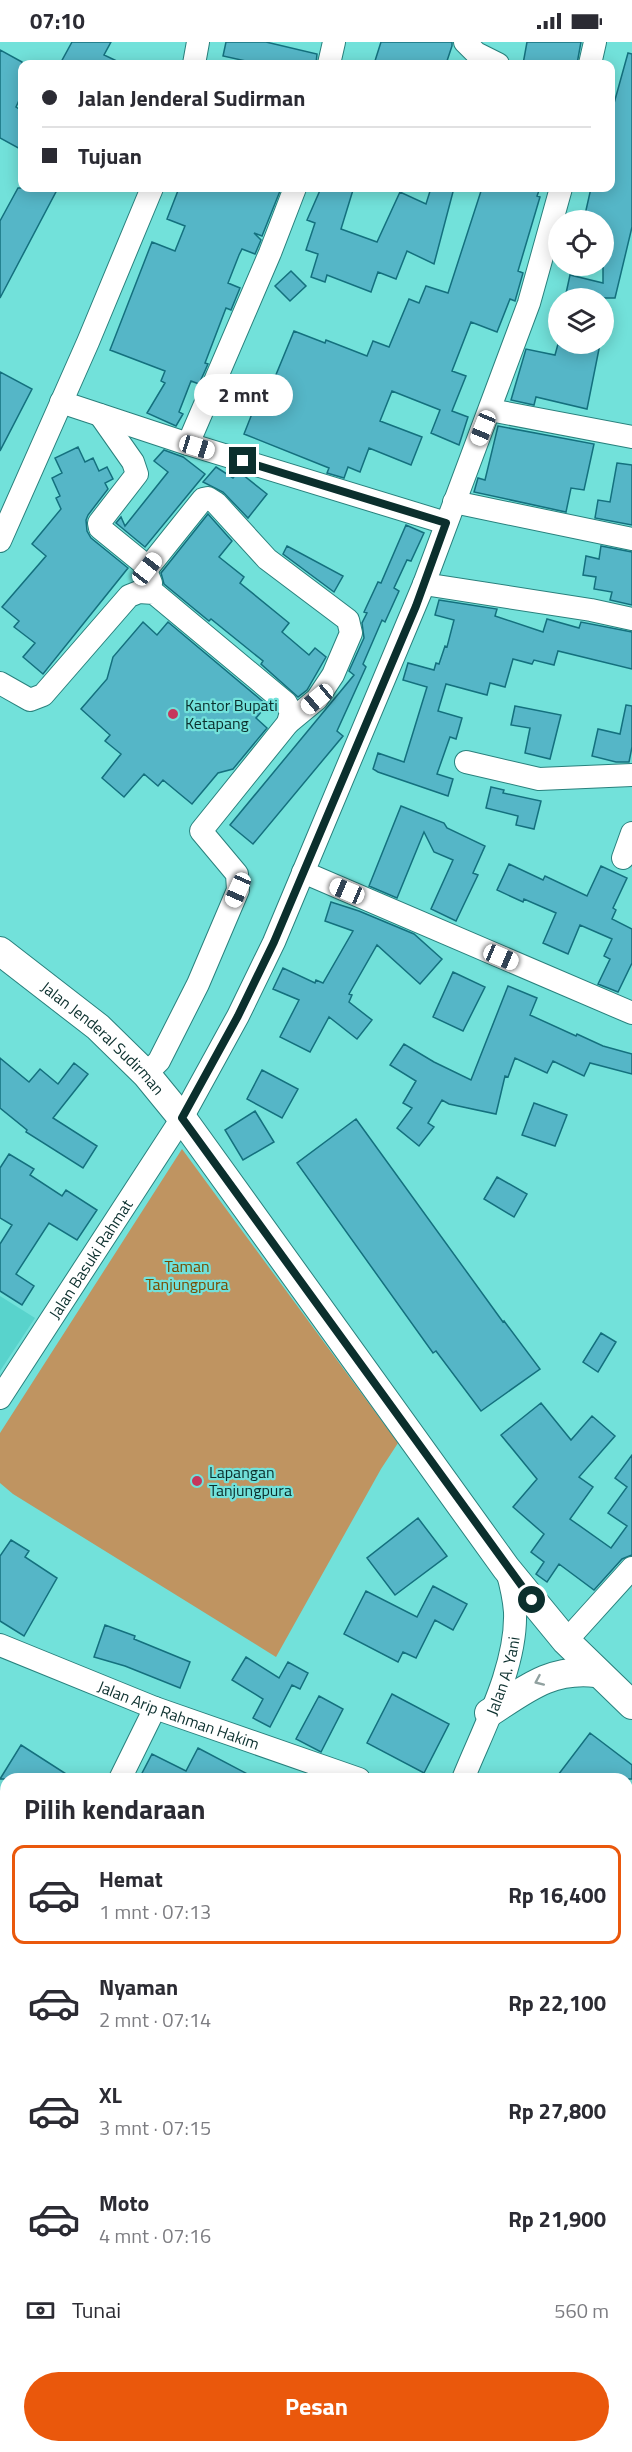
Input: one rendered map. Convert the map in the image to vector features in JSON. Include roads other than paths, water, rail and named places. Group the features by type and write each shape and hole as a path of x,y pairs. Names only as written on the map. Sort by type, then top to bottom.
{"main road":[{"name":"Jalan Jenderal Sudirman","path":"0,951 98,1027 146,1074 182,1118 507,1568 566,1641 632,1705"},
{"path":"489,1713 522,1690 555,1675 569,1672 596,1672"}],"street":[{"path":"195,60 198,42"},
{"path":"330,60 334,42"},
{"path":"465,42 476,53 490,60"},
{"path":"591,60 595,42"},
{"path":"0,540 150,192"},
{"path":"188,444 270,253 293,192"},
{"name":"Jalan Basuki Rahmat","path":"0,1398 182,1118 238,1016 303,872 424,585 529,303 560,192"},
{"path":"61,402 188,444 446,523"},
{"path":"490,410 632,437"},
{"path":"100,415 133,462 137,474 99,523 100,528 133,554 147,569 154,593 286,703 291,712 288,723"},
{"path":"146,1074 159,1062 198,984 238,890 237,874 201,831 288,723 317,699 333,675 351,633 348,620 267,559 216,503 208,498 203,499 147,569"},
{"path":"454,502 632,539"},
{"path":"424,585 591,610 632,619"},
{"path":"0,683 30,700 44,695 129,596 139,592 154,593"},
{"path":"466,762 538,779 632,775"},
{"path":"623,858 632,833"},
{"path":"303,872 632,1013"},
{"name":"Jalan A. Yani","path":"465,1773 503,1678 513,1633 513,1594 507,1568"},
{"path":"566,1641 632,1568"},
{"name":"Jalan Arip Rahman Hakim","path":"0,1645 155,1708 342,1773"},
{"path":"123,1773 155,1708"}],"place":[{"name":"Kantor Bupati Ketapang","path":"173,714"},
{"name":"Lapangan Tanjungpura","path":"197,1481"}],"park label":[{"name":"Taman Tanjungpura","path":"187,1275"}]}
